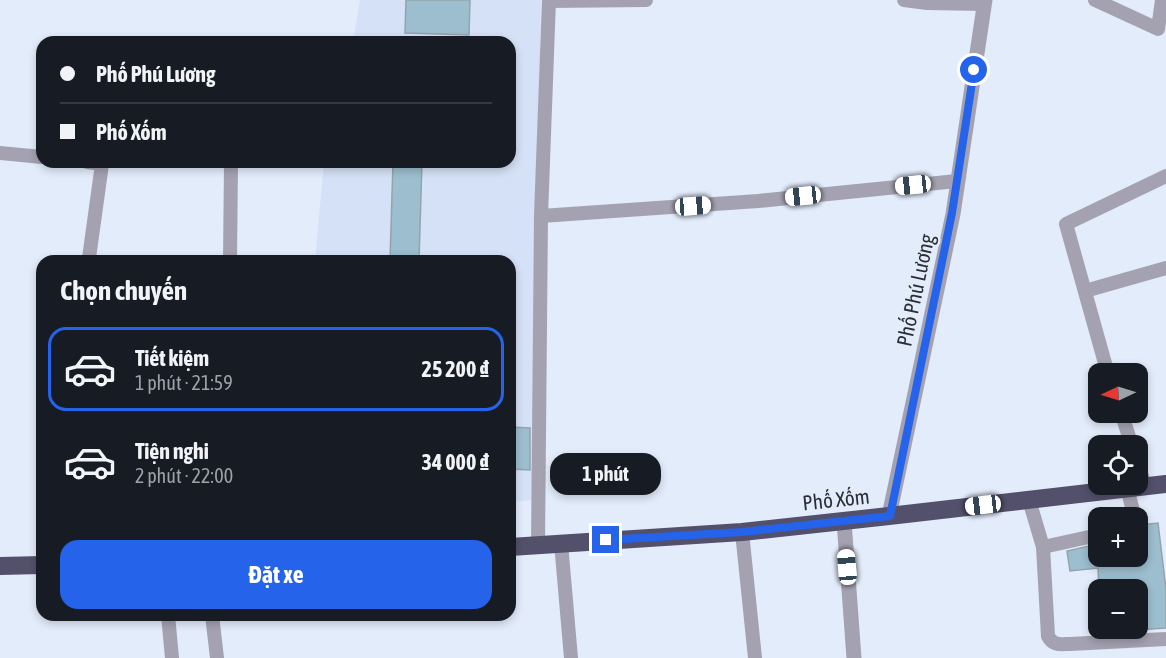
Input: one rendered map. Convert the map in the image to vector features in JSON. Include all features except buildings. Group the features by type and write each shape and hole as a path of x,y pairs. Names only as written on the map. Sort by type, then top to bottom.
{"highway":[{"name":"Phố Xốm","path":"1148,486 1166,484"},
{"name":"Phố Xốm","path":"516,547 742,532 1088,493"},
{"path":"0,566 36,565"}],"street":[{"name":"Phố Phú Lương","path":"890,516 952,213 985,2"},
{"path":"844,521 854,658"}],"lane":[{"path":"538,545 542,216 549,1 646,0"},
{"path":"904,0 927,3 985,2"},
{"path":"1095,0 1158,29 1162,0"},
{"path":"0,153 36,156"},
{"path":"89,255 101,168"},
{"path":"230,255 231,168"},
{"path":"1105,363 1066,224 1166,176"},
{"path":"542,216 758,201 957,181"},
{"path":"1084,291 1166,268"},
{"path":"1029,500 1042,547 1048,636 1051,642 1070,644 1166,639"},
{"path":"742,532 755,658"},
{"path":"1042,547 1088,537"},
{"path":"561,543 571,658"},
{"path":"169,621 172,658"},
{"path":"213,621 217,658"}],"shaded area":[{"path":"360,0 541,0 532,500 516,501 516,255 316,255 323,168 516,168 516,36 354,36"}],"route":[{"path":"606,540 742,532 890,516 952,213 974,70"}]}
